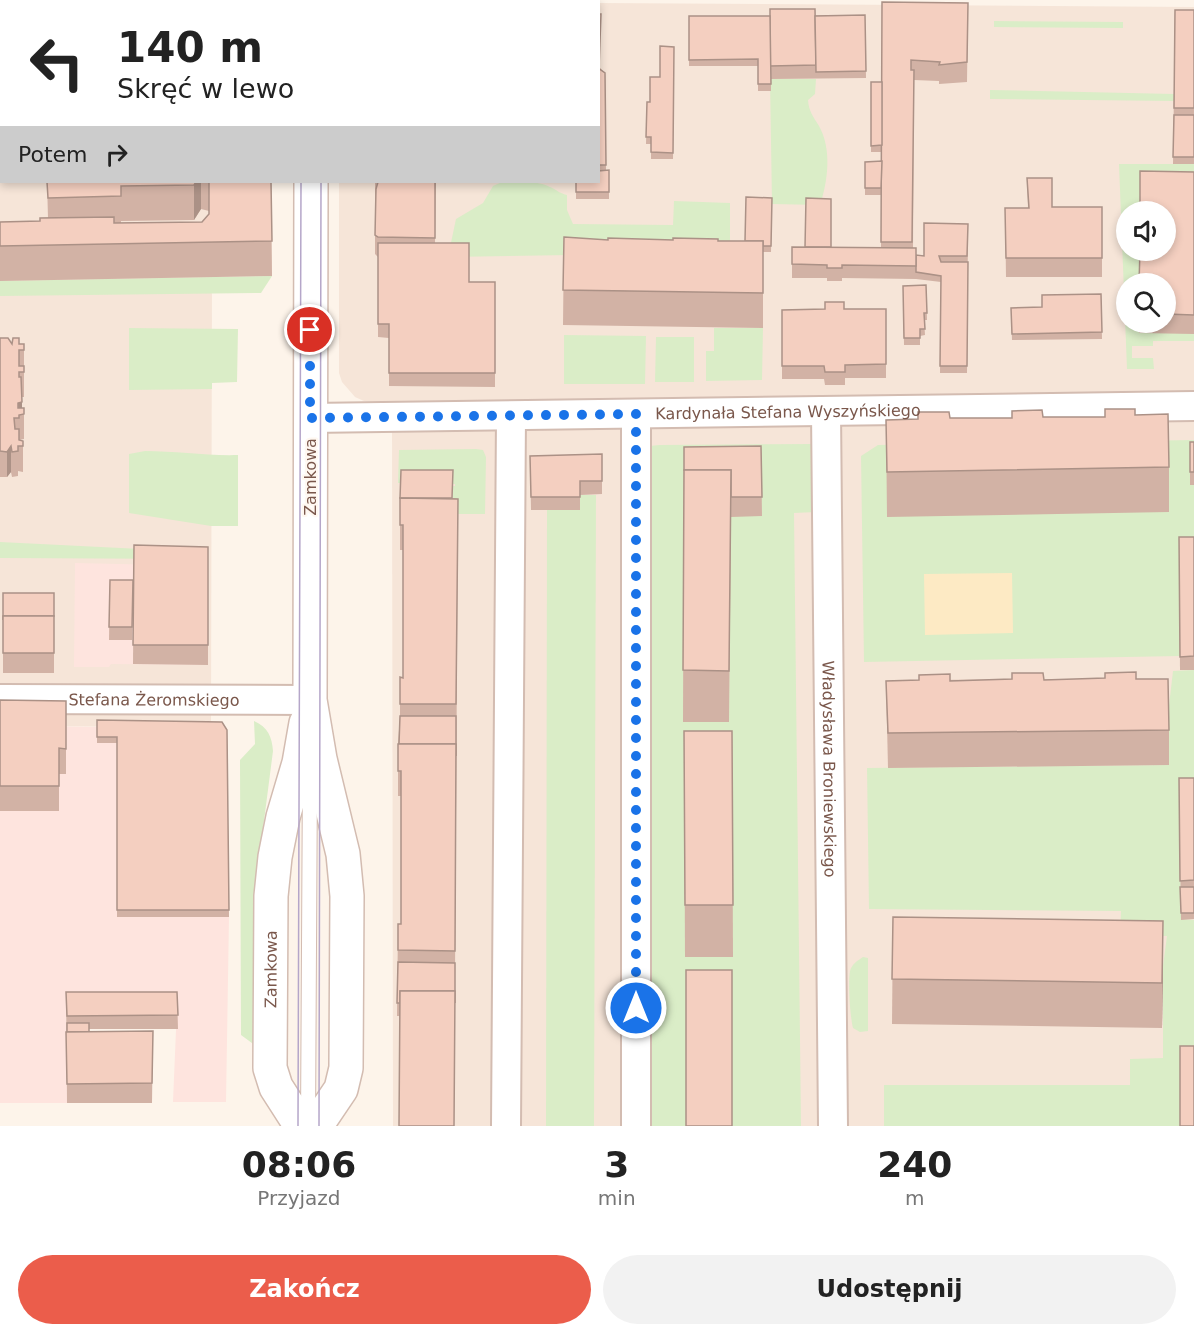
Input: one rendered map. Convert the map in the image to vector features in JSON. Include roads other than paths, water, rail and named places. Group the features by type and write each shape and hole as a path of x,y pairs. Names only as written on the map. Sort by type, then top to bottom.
{"street":[{"name":"Zamkowa","path":"311,183 310,700 320,759 343,854 347,896 346,1068 341,1089 316,1126"},
{"name":"Kardynała Stefana Wyszyńskiego","path":"310,418 1194,406"},
{"name":"Władysława Broniewskiego","path":"826,412 833,1126"},
{"path":"636,414 636,1126"},
{"path":"506,1126 511,416"},
{"name":"Stefana Żeromskiego","path":"0,699 310,700"},
{"name":"Zamkowa","path":"301,1126 276,1087 270,1068 271,896 275,857 283,817 299,763 310,700"}],"lane":[{"path":"308,1126 310,700"}],"tram line":[{"path":"298,1126 301,183"},
{"path":"319,1126 321,183"}]}
